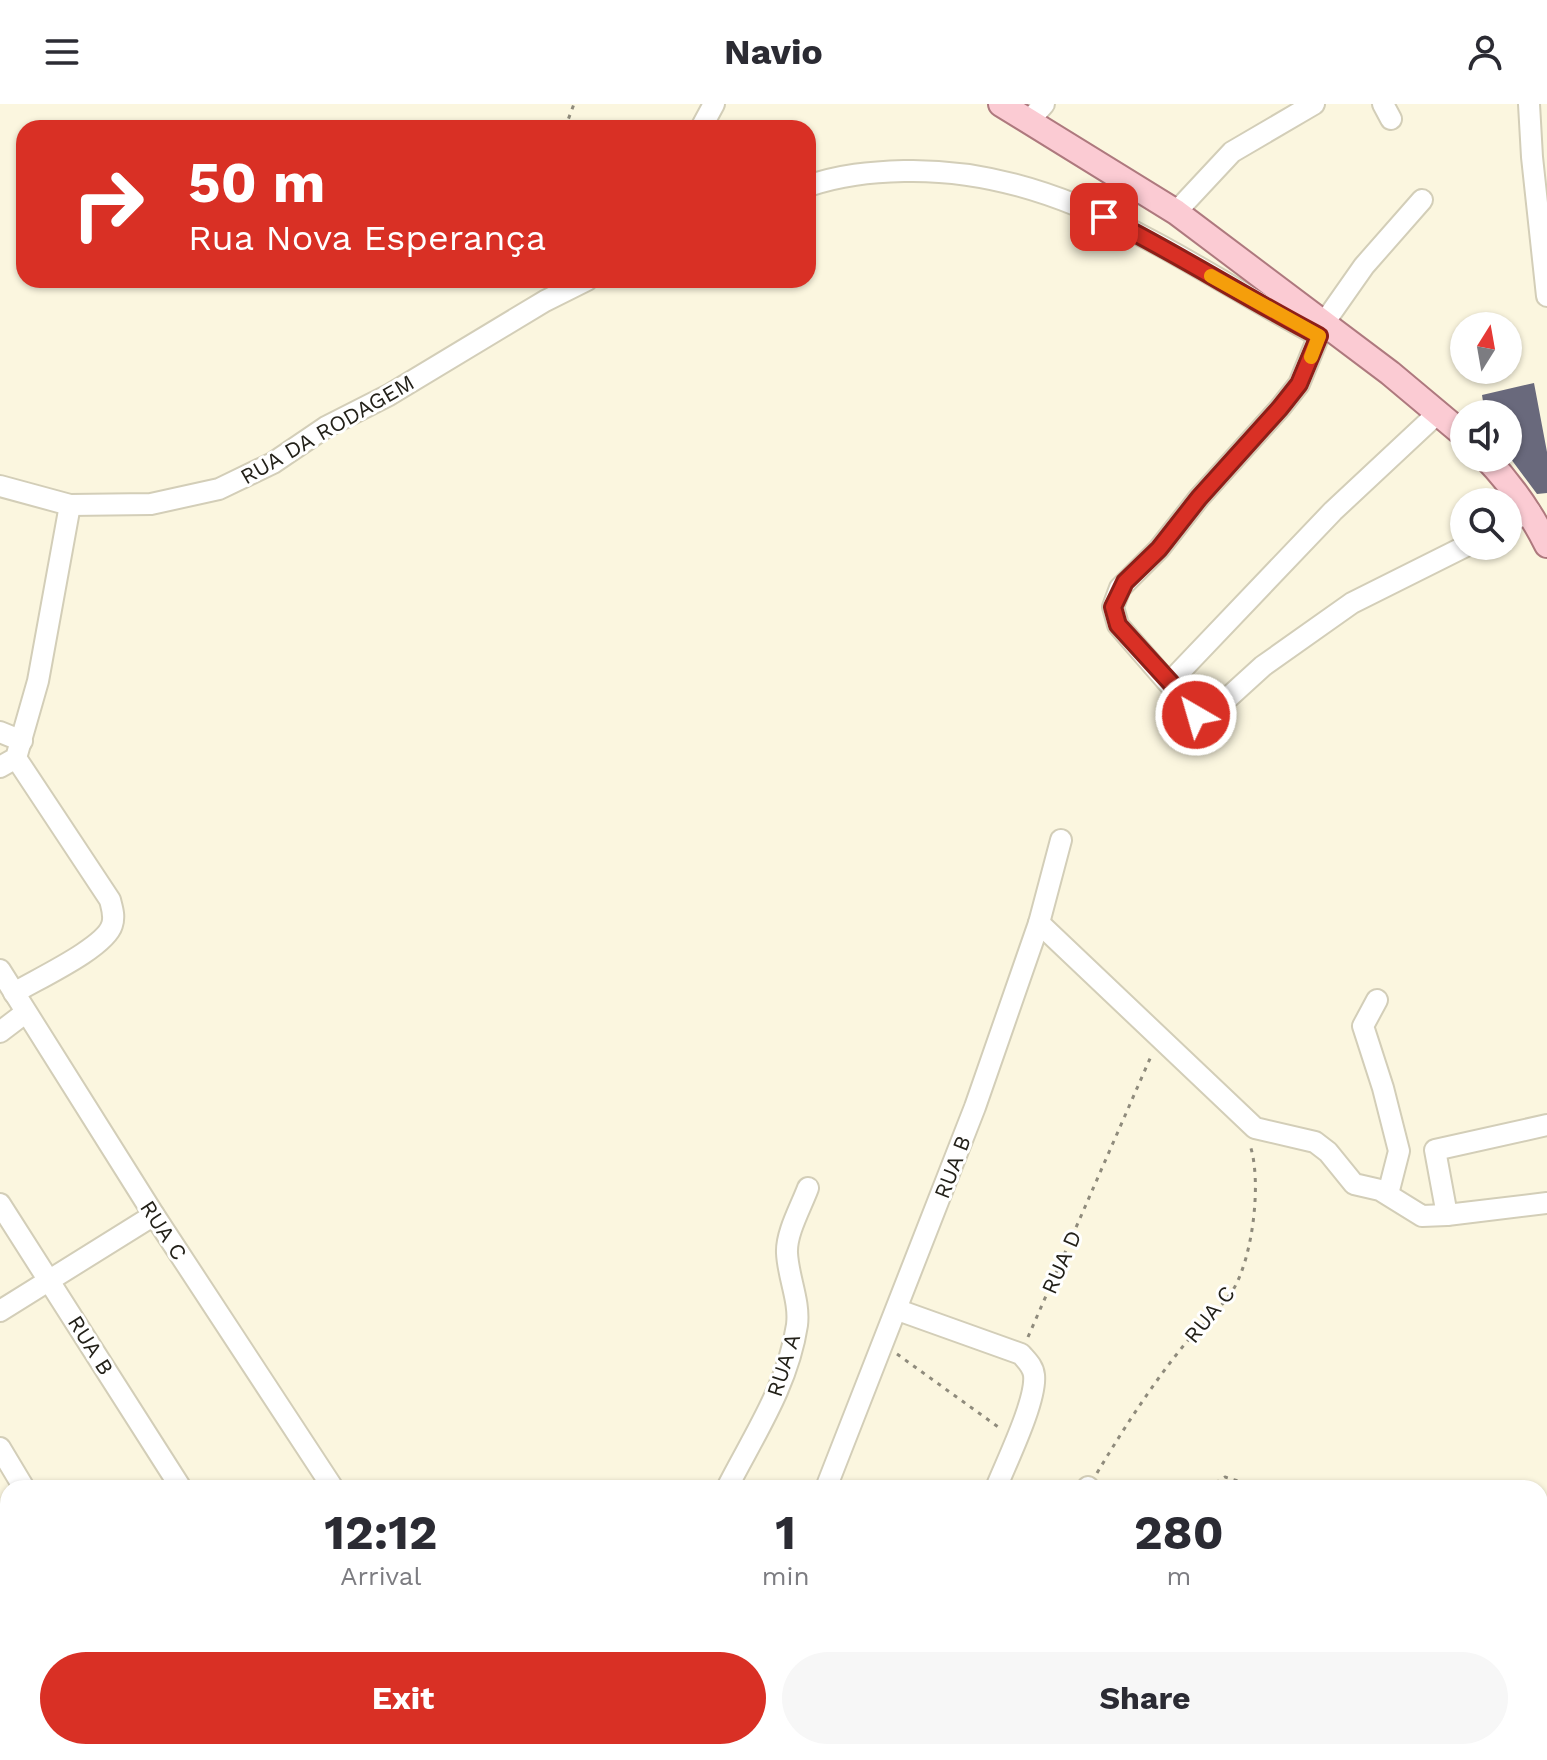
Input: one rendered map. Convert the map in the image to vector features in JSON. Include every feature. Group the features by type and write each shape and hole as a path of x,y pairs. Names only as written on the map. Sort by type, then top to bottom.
{"main road":[{"path":"1001,104 1036,113 1176,212 1321,330 1450,422"},
{"path":"1499,472 1530,511 1547,545"}],"street":[{"path":"1176,212 1232,152 1314,104"},
{"path":"1529,104 1532,157 1544,235 1547,296"},
{"path":"816,184 853,173 922,171 964,174 1041,190 1155,242 1260,305 1321,330"},
{"path":"1422,200 1364,266 1321,330 1299,384 1199,498 1159,549 1125,582 1113,607 1118,625 1196,715 1202,717 1212,713 1263,666 1352,603 1450,554"},
{"name":"RUA DA RODAGEM","path":"0,486 70,505 151,504 219,489 273,463 326,427 389,395 571,288"},
{"path":"1170,682 1333,511 1439,412"},
{"path":"13,755 38,681 70,505"},
{"path":"1522,515 1530,511"},
{"path":"0,732 110,900 114,915 112,928 99,942 14,993"},
{"name":"RUA B","path":"829,1480 975,1107 1039,923 1061,840"},
{"path":"1039,923 1240,1115 1261,1131 1315,1142 1328,1152 1350,1182 1388,1194 1422,1216 1547,1203"},
{"name":"RUA C","path":"0,970 154,1215 328,1480"},
{"path":"1377,1000 1363,1026 1383,1088 1399,1158 1388,1194"},
{"path":"0,1032 25,1013"},
{"path":"1399,1158 1547,1125"},
{"path":"1435,1150 1447,1215"},
{"name":"RUA A","path":"731,1480 776,1396 793,1346 797,1321 793,1276 787,1253 808,1188"},
{"name":"RUA B","path":"0,1204 176,1480"},
{"path":"0,1311 154,1215"},
{"path":"898,1310 1021,1354 1032,1368 1034,1381 999,1480"},
{"path":"0,1448 19,1480"}],"path":[{"name":"RUA D","path":"1021,1354 1159,1036"},
{"name":"RUA C","path":"1093,1480 1140,1401 1233,1290 1245,1257 1255,1198 1253,1154 1240,1115"},
{"path":"884,1345 1016,1439"}],"building":[{"path":"1534,383 1547,452 1547,493 1537,494 1521,472 1522,400 1483,400 1482,395"}],"slow traffic":[{"path":"1211,276 1319,336 1311,357"}],"route":[{"path":"1104,217 1155,242 1260,305 1319,336 1299,384 1199,498 1159,549 1125,582 1113,607 1118,625 1196,715"}]}
